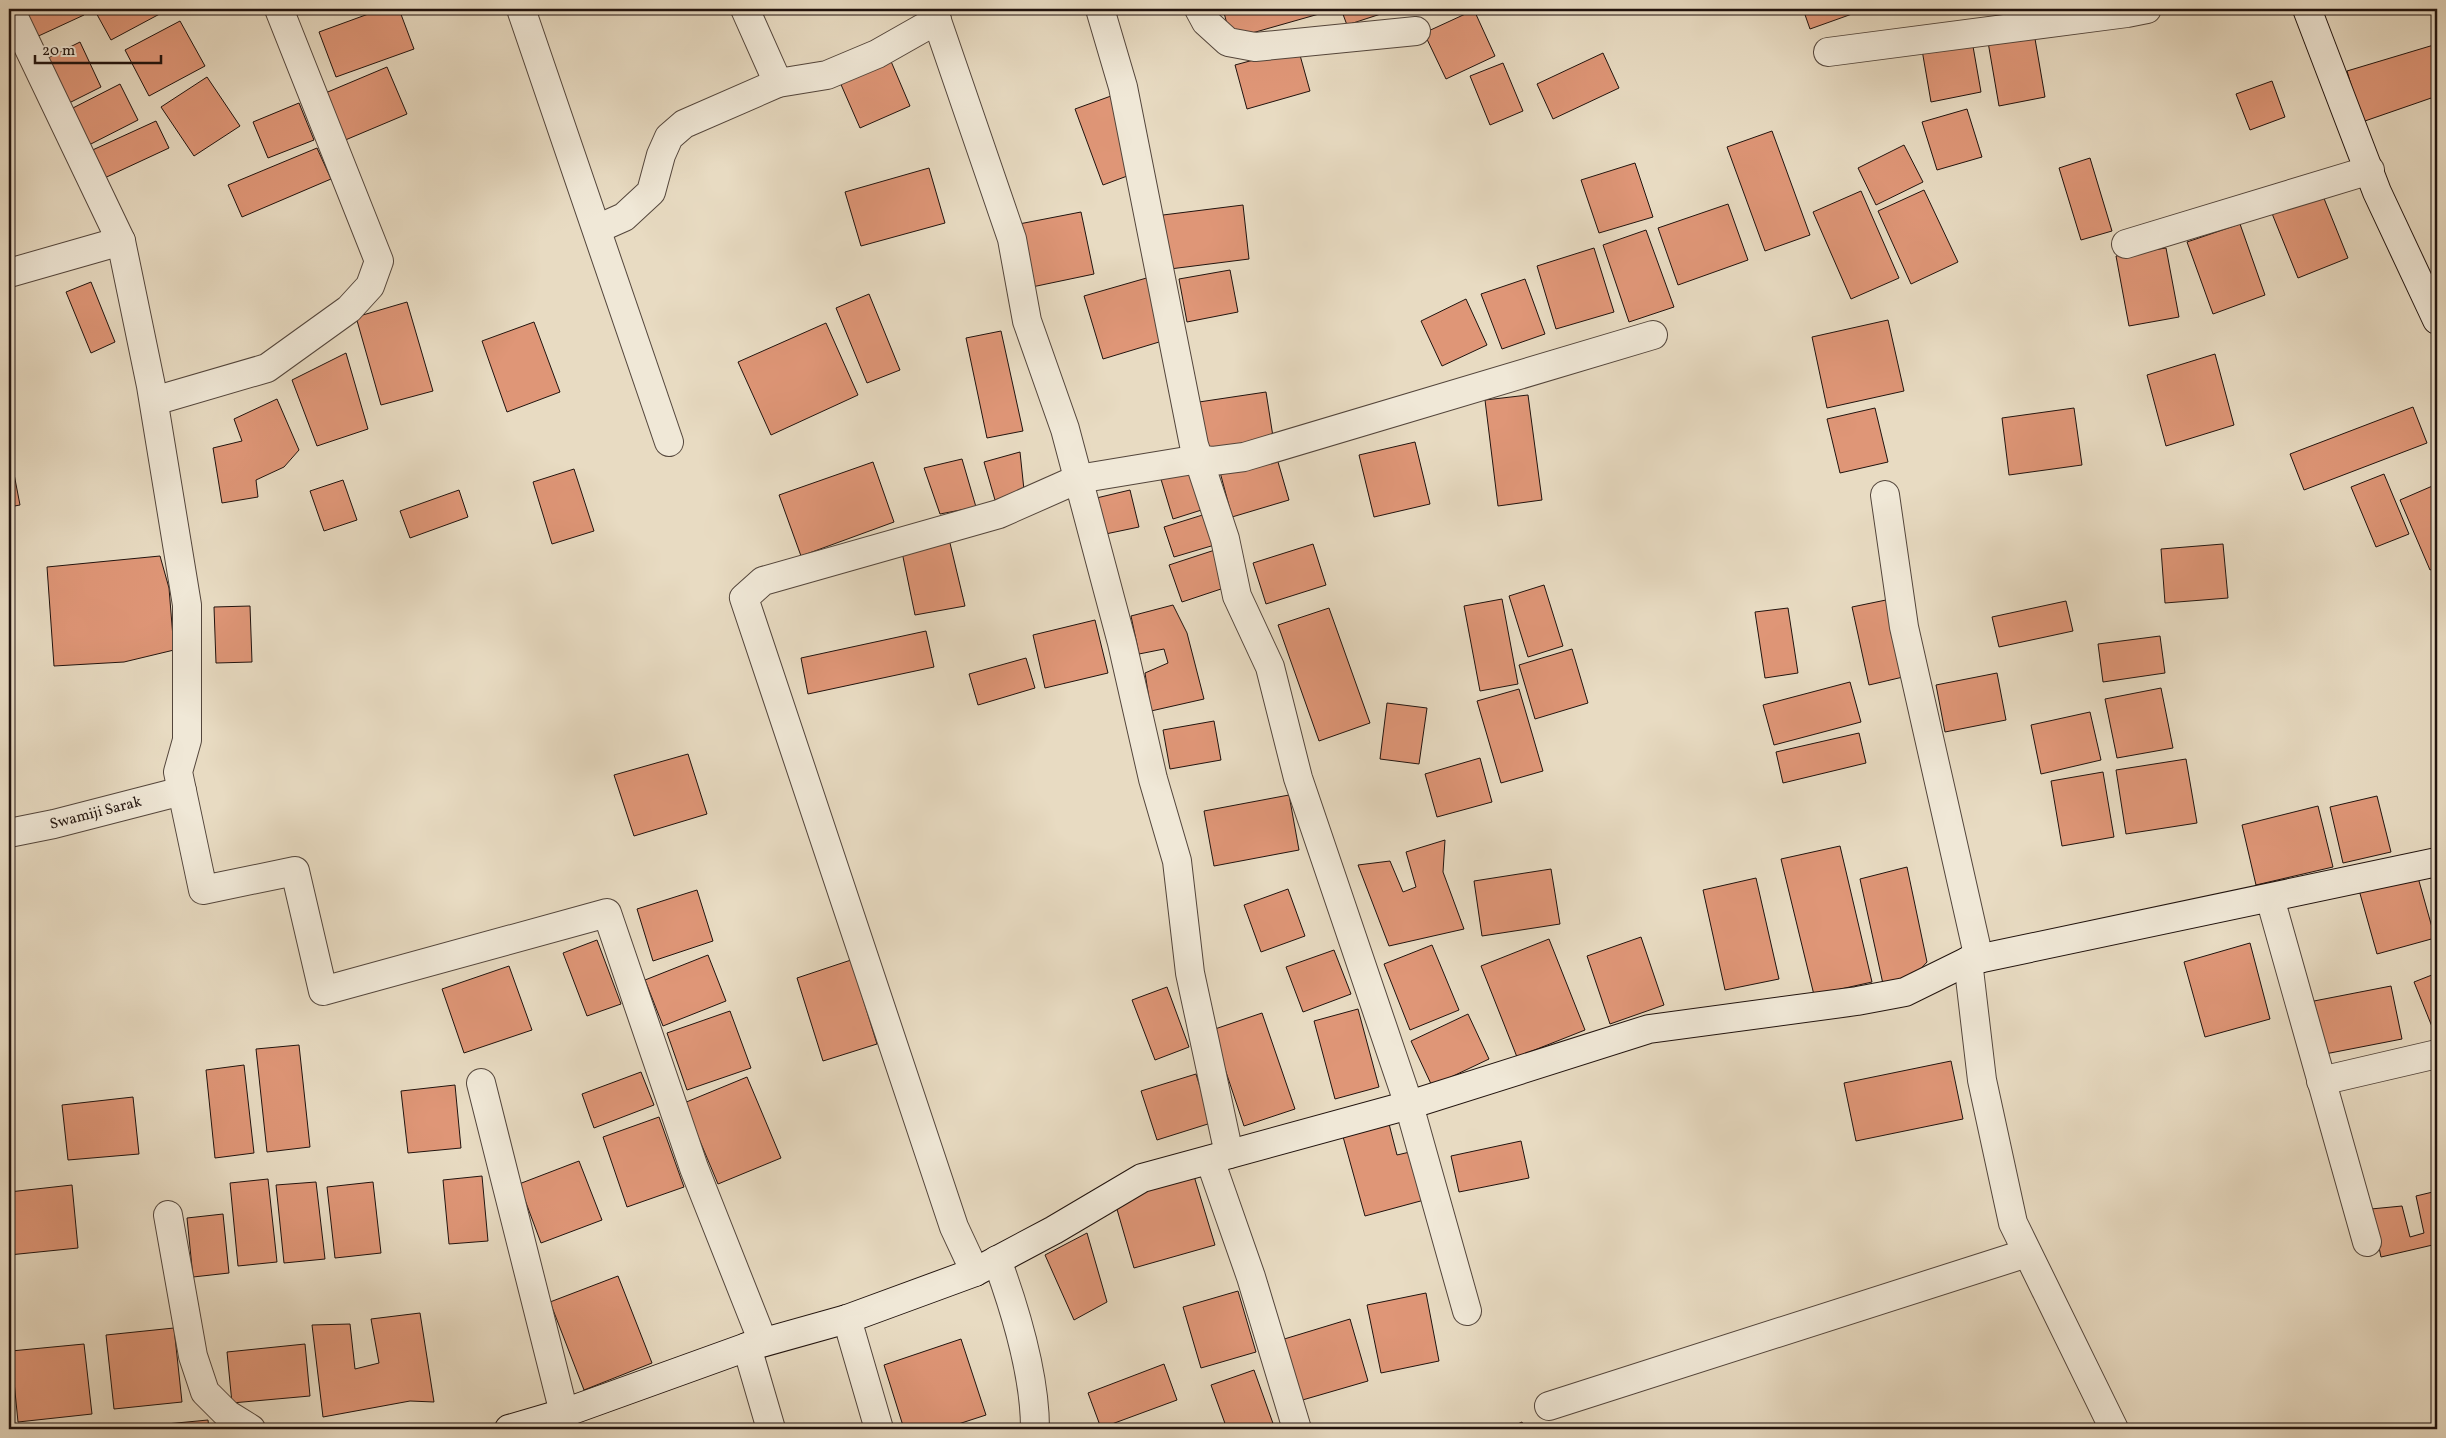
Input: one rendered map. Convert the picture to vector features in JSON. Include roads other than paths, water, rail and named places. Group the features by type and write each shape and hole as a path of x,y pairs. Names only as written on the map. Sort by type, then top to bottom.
{"street":[{"path":"10,9 18,45 121,241 154,401 187,605 188,740 178,772 203,890 295,871 323,991 608,913 755,1345 771,1429"},
{"path":"154,401 267,368 349,310 370,286 379,261 279,9"},
{"path":"521,9 669,442"},
{"path":"745,9 778,83"},
{"path":"1100,9 1123,87 1152,244 1194,445 1225,539 1237,596 1270,667 1298,778 1409,1105 1467,1311"},
{"path":"1200,9 1206,22 1228,42 1255,47 1416,31"},
{"path":"1828,52 2127,14 2147,9"},
{"path":"2307,9 2377,192 2437,320"},
{"path":"597,229 624,217 651,192 669,137 684,124 778,83 827,75 877,54 935,14 1012,239 1027,321 1065,429 1122,643 1153,780 1178,861 1190,973 1220,1157 1251,1277 1297,1429"},
{"path":"2126,244 2370,170"},
{"path":"9,273 121,241"},
{"path":"1035,1429 1035,1402 1011,1298 954,1227 744,598 763,581 999,514 1078,479 1199,459 1213,461 1244,457 1653,335"},
{"path":"1885,495 1904,627 1974,960 1982,1080 2012,1223 2114,1429"},
{"name":"Swamiji Sarak","path":"9,833 54,824 182,791"},
{"path":"509,1429 564,1413 755,1345 847,1319 986,1266 1054,1230 1142,1178 1409,1105 1649,1029 1857,1001 1905,992 1974,960 2437,862"},
{"path":"2270,898 2367,1242"},
{"path":"2321,1081 2437,1054"},
{"path":"481,1083 564,1413"},
{"path":"168,1215 193,1356 205,1392 227,1414 251,1429"},
{"path":"1549,1406 2027,1253"},
{"path":"847,1319 879,1429"}]}
